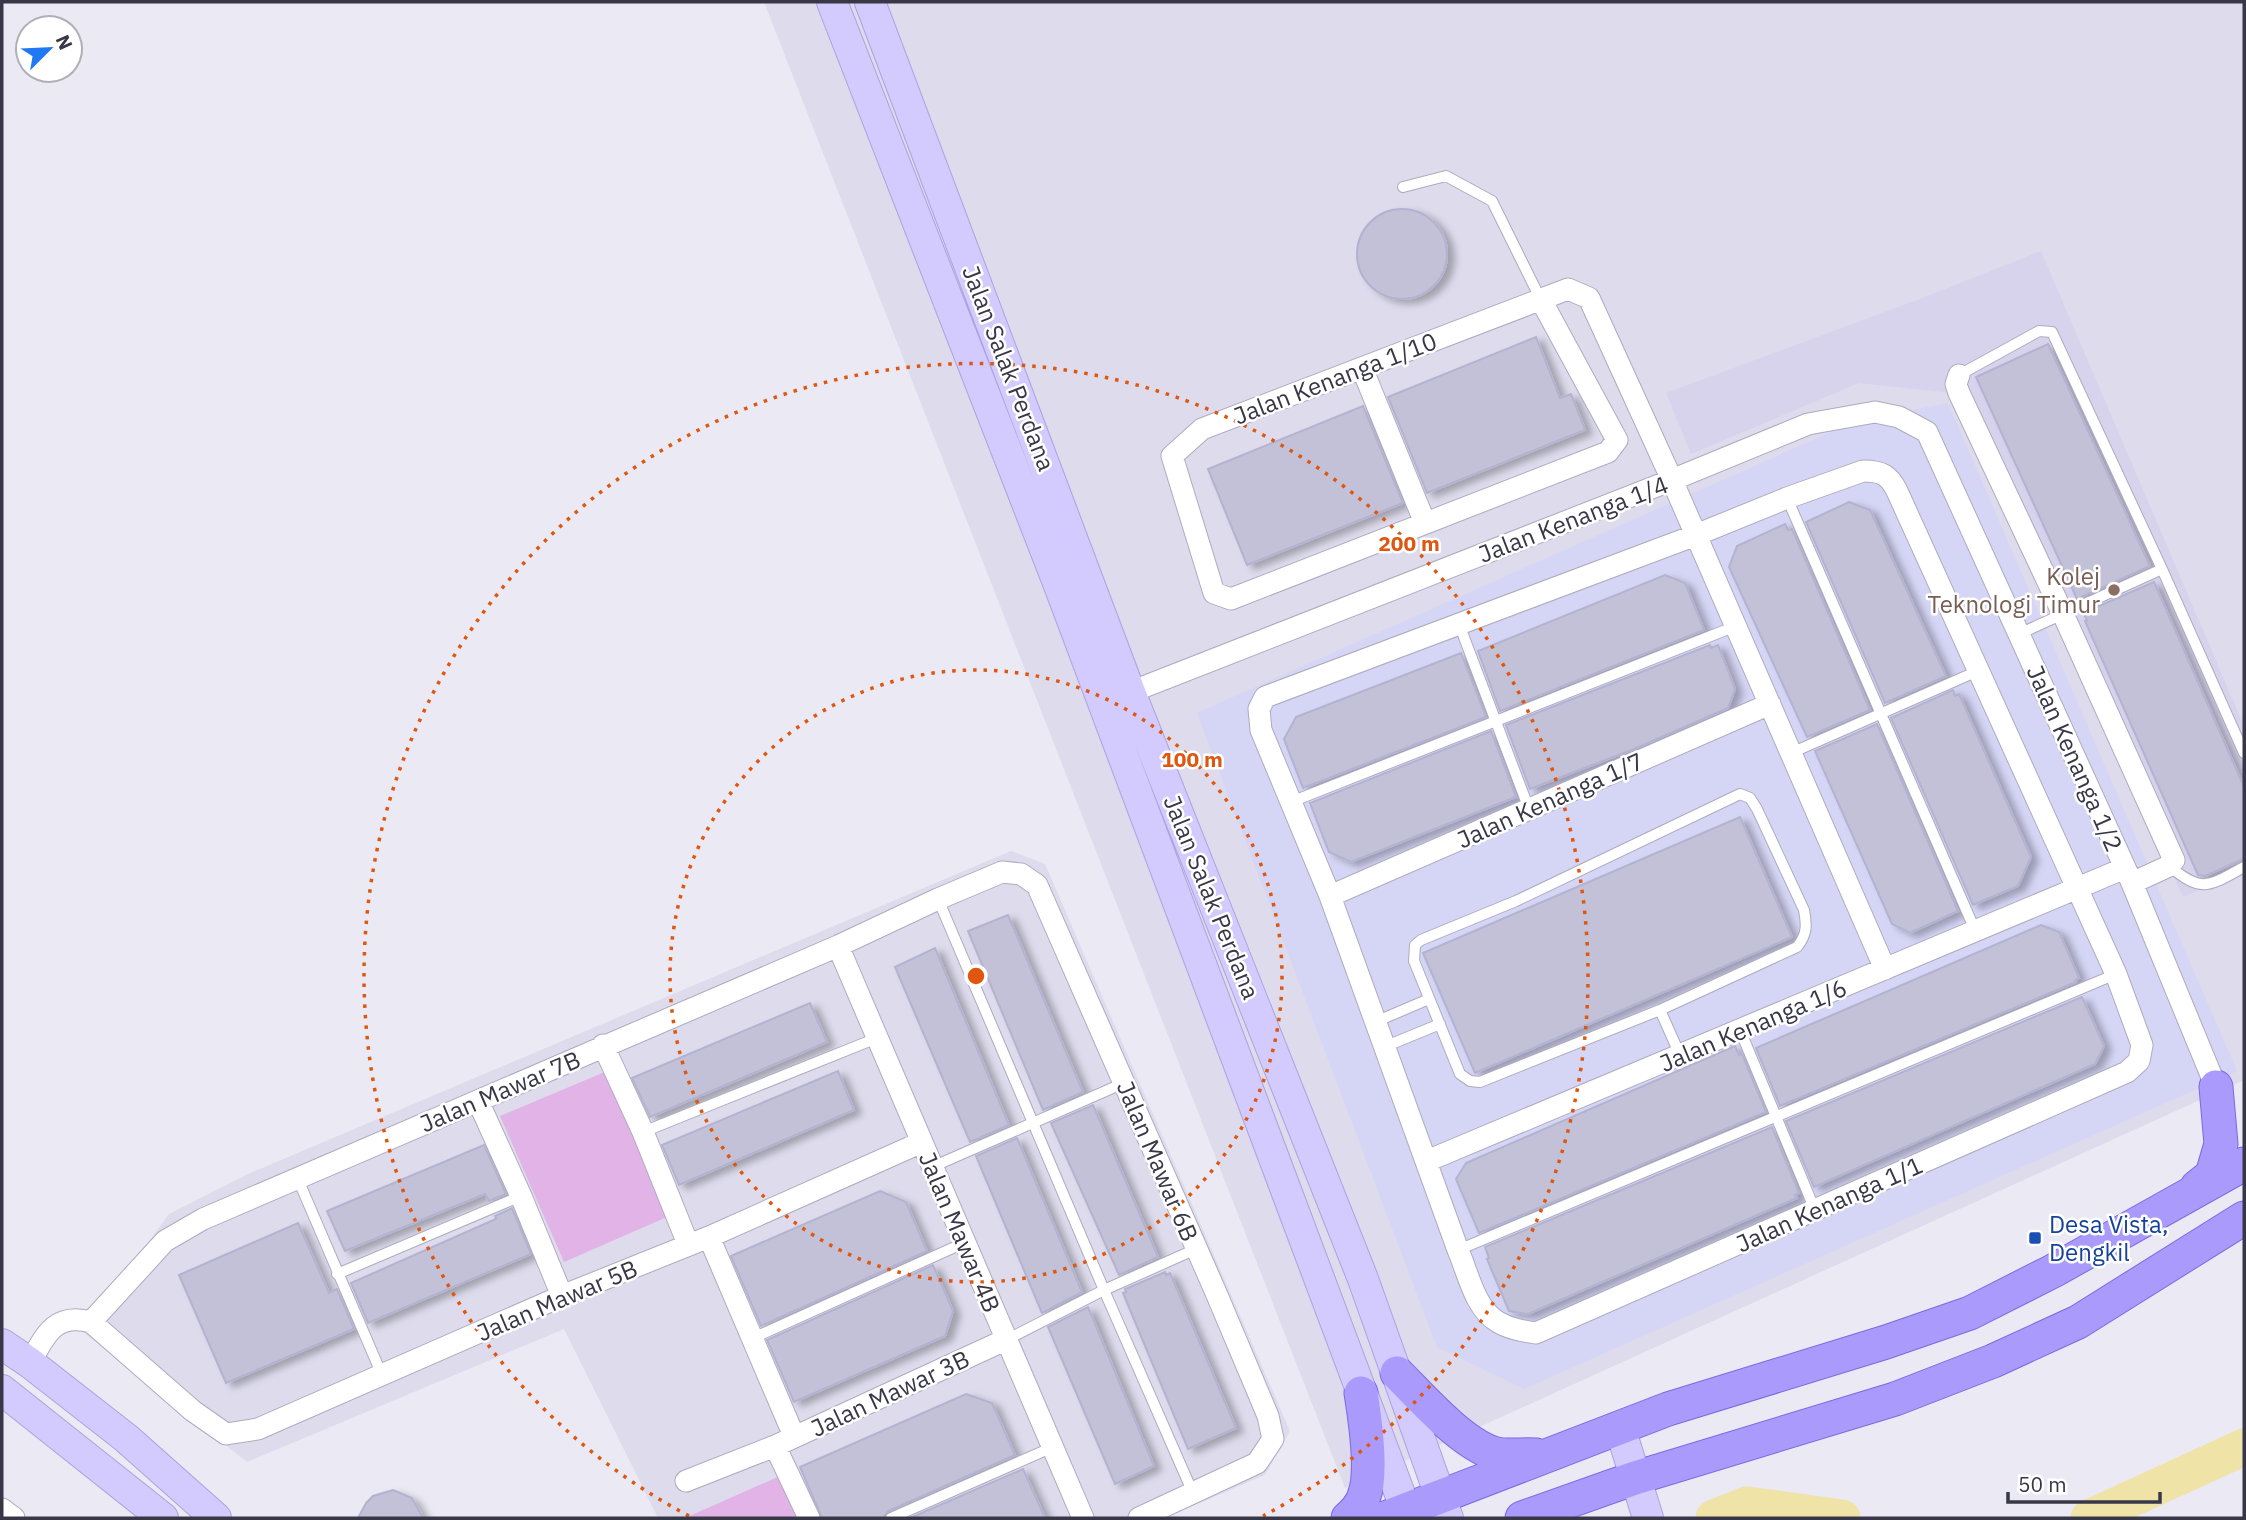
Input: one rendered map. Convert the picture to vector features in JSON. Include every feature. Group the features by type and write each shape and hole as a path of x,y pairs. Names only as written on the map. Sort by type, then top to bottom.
{"main road":[{"path":"2216,1087 2244,1106"},
{"path":"2177,1202 2212,1175 2221,1144 2216,1087"},
{"path":"1400,1515 1444,1507 1542,1455 1668,1409 1886,1342 1970,1313 2244,1164"},
{"path":"1522,1518 1628,1480 1895,1399 1993,1361 2078,1322 2244,1218"},
{"path":"1397,1373 1444,1420 1493,1453 1542,1455"},
{"path":"1348,1518 1365,1496 1367,1454 1361,1393"}],"street":[{"name":"Jalan Salak Perdana","path":"832,2 1103,703 1361,1393 1400,1515"},
{"name":"Jalan Salak Perdana","path":"870,2 1130,692 1363,1279 1444,1507"},
{"name":"Jalan Kenanga 1/10","path":"1425,523 1231,599 1214,593 1172,456 1202,429 1568,289 1589,298 1672,480"},
{"path":"1362,368 1425,523 1608,452 1617,440 1541,300"},
{"path":"1959,375 1956,384 1959,393 2174,860 2169,866"},
{"name":"Jalan Kenanga 1/4","path":"1103,703 1808,424 1875,412 1899,416 1927,432"},
{"name":"Jalan Kenanga 1/2","path":"1927,432 2128,875 2216,1087"},
{"path":"1458,1250 1330,895 1261,730 1259,709 1265,697 1696,535 1787,498 1863,471 1876,471 1890,477 2116,974"},
{"path":"1672,480 1885,969"},
{"name":"Jalan Kenanga 1/7","path":"1330,895 1770,704"},
{"name":"Jalan Kenanga 1/6","path":"1427,1161 2079,888 2169,866"},
{"name":"Jalan Mawar 7B","path":"91,1322 165,1241 203,1219 838,946 1002,872 1021,874 1037,885"},
{"name":"Jalan Mawar 6B","path":"1037,885 1268,1416 1273,1439 1257,1463 1194,1493"},
{"name":"Jalan Mawar 4B","path":"838,946 1083,1518"},
{"name":"Jalan Kenanga 1/1","path":"1458,1250 1479,1302 1496,1321 1514,1329 1536,1333 2127,1072 2139,1061 2142,1045 2116,974"},
{"path":"603,1045 643,1132 688,1244"},
{"path":"478,1101 562,1296"},
{"name":"Jalan Mawar 5B","path":"91,1322 193,1411 226,1434 258,1429 562,1296 709,1237 922,1142"},
{"path":"709,1237 794,1436"},
{"path":"30,1363 52,1327 64,1320 80,1319 91,1322"},
{"name":"Jalan Mawar 3B","path":"686,1481 775,1446 1005,1340"},
{"path":"2,1344 126,1438 216,1518"},
{"path":"2,1390 163,1518"},
{"path":"1612,1430 1628,1480 1648,1518"},
{"path":"775,1446 809,1518"},
{"path":"1628,1480 1632,1518"},
{"path":"1139,1518 1194,1493"},
{"path":"2,1508 13,1518"}],"lane":[{"path":"1403,187 1446,176 1492,201 1541,300"},
{"path":"1959,375 2039,331 2052,332 2244,754"},
{"path":"1787,498 1975,930"},
{"path":"2019,634 2162,569"},
{"path":"1460,624 1529,809"},
{"path":"1291,802 1736,626"},
{"path":"1791,753 1980,670"},
{"path":"1740,794 1750,798 1757,809 1804,910 1804,939 1797,947 1660,1010 1480,1082 1470,1082 1460,1074 1429,999 1414,961 1415,945 1421,940 1516,901 1740,794"},
{"path":"2169,866 2189,883 2203,886 2244,867"},
{"path":"938,899 1104,1290 1194,1493"},
{"path":"1458,1250 2116,974"},
{"path":"1375,1022 1429,999"},
{"path":"1660,1010 1680,1055"},
{"path":"1384,1047 1440,1024"},
{"path":"1740,1030 1815,1210"},
{"path":"643,1132 877,1038"},
{"path":"933,1167 1124,1083"},
{"path":"297,1177 382,1375"},
{"path":"337,1274 521,1196"},
{"path":"753,1338 965,1242"},
{"path":"1005,1340 1104,1290 1196,1249"},
{"path":"891,1518 1053,1447"}],"shaded area":[{"path":"764,2 2244,2 2244,1080 1345,1488"},
{"name":"Kolej Teknologi Timur","path":"2041,251 2244,726 2244,872 2183,897 1952,393 1859,383 1691,454 1666,393"},
{"path":"1948,403 2237,1071 1524,1389 1437,1347 1197,713 1856,421"},
{"path":"1011,851 1045,864 1290,1431 1265,1475 1165,1518 658,1518 564,1329 247,1462 83,1332 169,1214 248,1174"},
{"path":"607,1071 667,1217 564,1262 500,1116"},
{"path":"780,1476 798,1518 685,1518"}],"building":[{"path":"1402,209 1419,212 1434,222 1444,237 1447,254 1444,271 1434,286 1419,296 1402,299 1385,296 1370,286 1360,271 1357,254 1360,237 1370,222 1385,212"},
{"path":"1536,337 1560,398 1571,394 1585,430 1427,493 1388,397"},
{"name":"Kolej Teknologi Timur","path":"2048,344 2150,566 2077,599 1976,377"},
{"path":"1363,406 1403,503 1247,565 1208,469"},
{"path":"1849,502 1870,510 1946,676 1885,703 1806,522"},
{"path":"1785,524 1788,530 1792,529 1870,710 1807,737 1729,567 1737,546"},
{"path":"1665,575 1685,583 1704,630 1500,711 1478,651"},
{"name":"Kolej Teknologi Timur","path":"2154,582 2244,787 2244,859 2205,876 2198,875 2083,613"},
{"path":"1710,645 1711,648 1718,645 1735,689 1728,708 1634,749 1530,789 1506,725"},
{"path":"1461,653 1486,717 1303,788 1284,739 1296,717"},
{"path":"1953,690 1955,696 1959,694 2031,857 2018,886 1973,905 1891,718"},
{"path":"1877,724 1958,911 1910,933 1892,924 1815,751"},
{"path":"1491,731 1516,797 1351,862 1329,852 1310,803"},
{"path":"1740,817 1792,937 1475,1073 1423,953"},
{"path":"1008,915 1083,1092 1043,1110 968,931"},
{"path":"2041,925 2059,932 2079,978 2076,982 1780,1106 1756,1048"},
{"path":"935,948 1009,1125 970,1142 895,967"},
{"path":"2082,997 2104,1046 2095,1064 1814,1187 1786,1121"},
{"path":"810,1003 827,1042 650,1117 632,1078"},
{"path":"1735,1046 1739,1055 1742,1054 1766,1112 1479,1233 1456,1179 1466,1163"},
{"path":"838,1071 854,1110 679,1185 662,1145"},
{"path":"1093,1105 1158,1257 1119,1275 1051,1123"},
{"path":"1772,1127 1799,1193 1795,1195 1797,1198 1528,1314 1509,1311 1487,1259 1489,1258 1485,1247"},
{"path":"1017,1138 1082,1292 1042,1313 976,1156"},
{"path":"484,1145 506,1194 489,1201 485,1194 345,1251 327,1211"},
{"path":"880,1191 906,1202 927,1251 761,1326 731,1256"},
{"path":"512,1208 531,1254 368,1323 351,1283 496,1219 495,1216"},
{"path":"298,1223 329,1293 337,1289 354,1329 226,1383 179,1275"},
{"path":"933,1265 953,1311 945,1336 794,1402 767,1340"},
{"path":"1165,1272 1166,1275 1170,1273 1236,1428 1188,1449 1123,1293 1126,1292 1125,1289"},
{"path":"1088,1307 1154,1466 1115,1484 1048,1327"},
{"path":"966,1394 992,1403 1015,1455 888,1511 883,1518 822,1518 800,1467"},
{"path":"1023,1469 1045,1518 910,1518"},
{"path":"393,1490 412,1498 423,1518 358,1518 373,1496"}],"waterway":[{"path":"2089,1518 2244,1447"},
{"path":"1714,1518 1747,1505 1842,1518"}],"place":[{"name":"Kolej Teknologi Timur","path":"2114,590"},
{"name":"Desa Vista, Dengkil","path":"2035,1238"}]}
